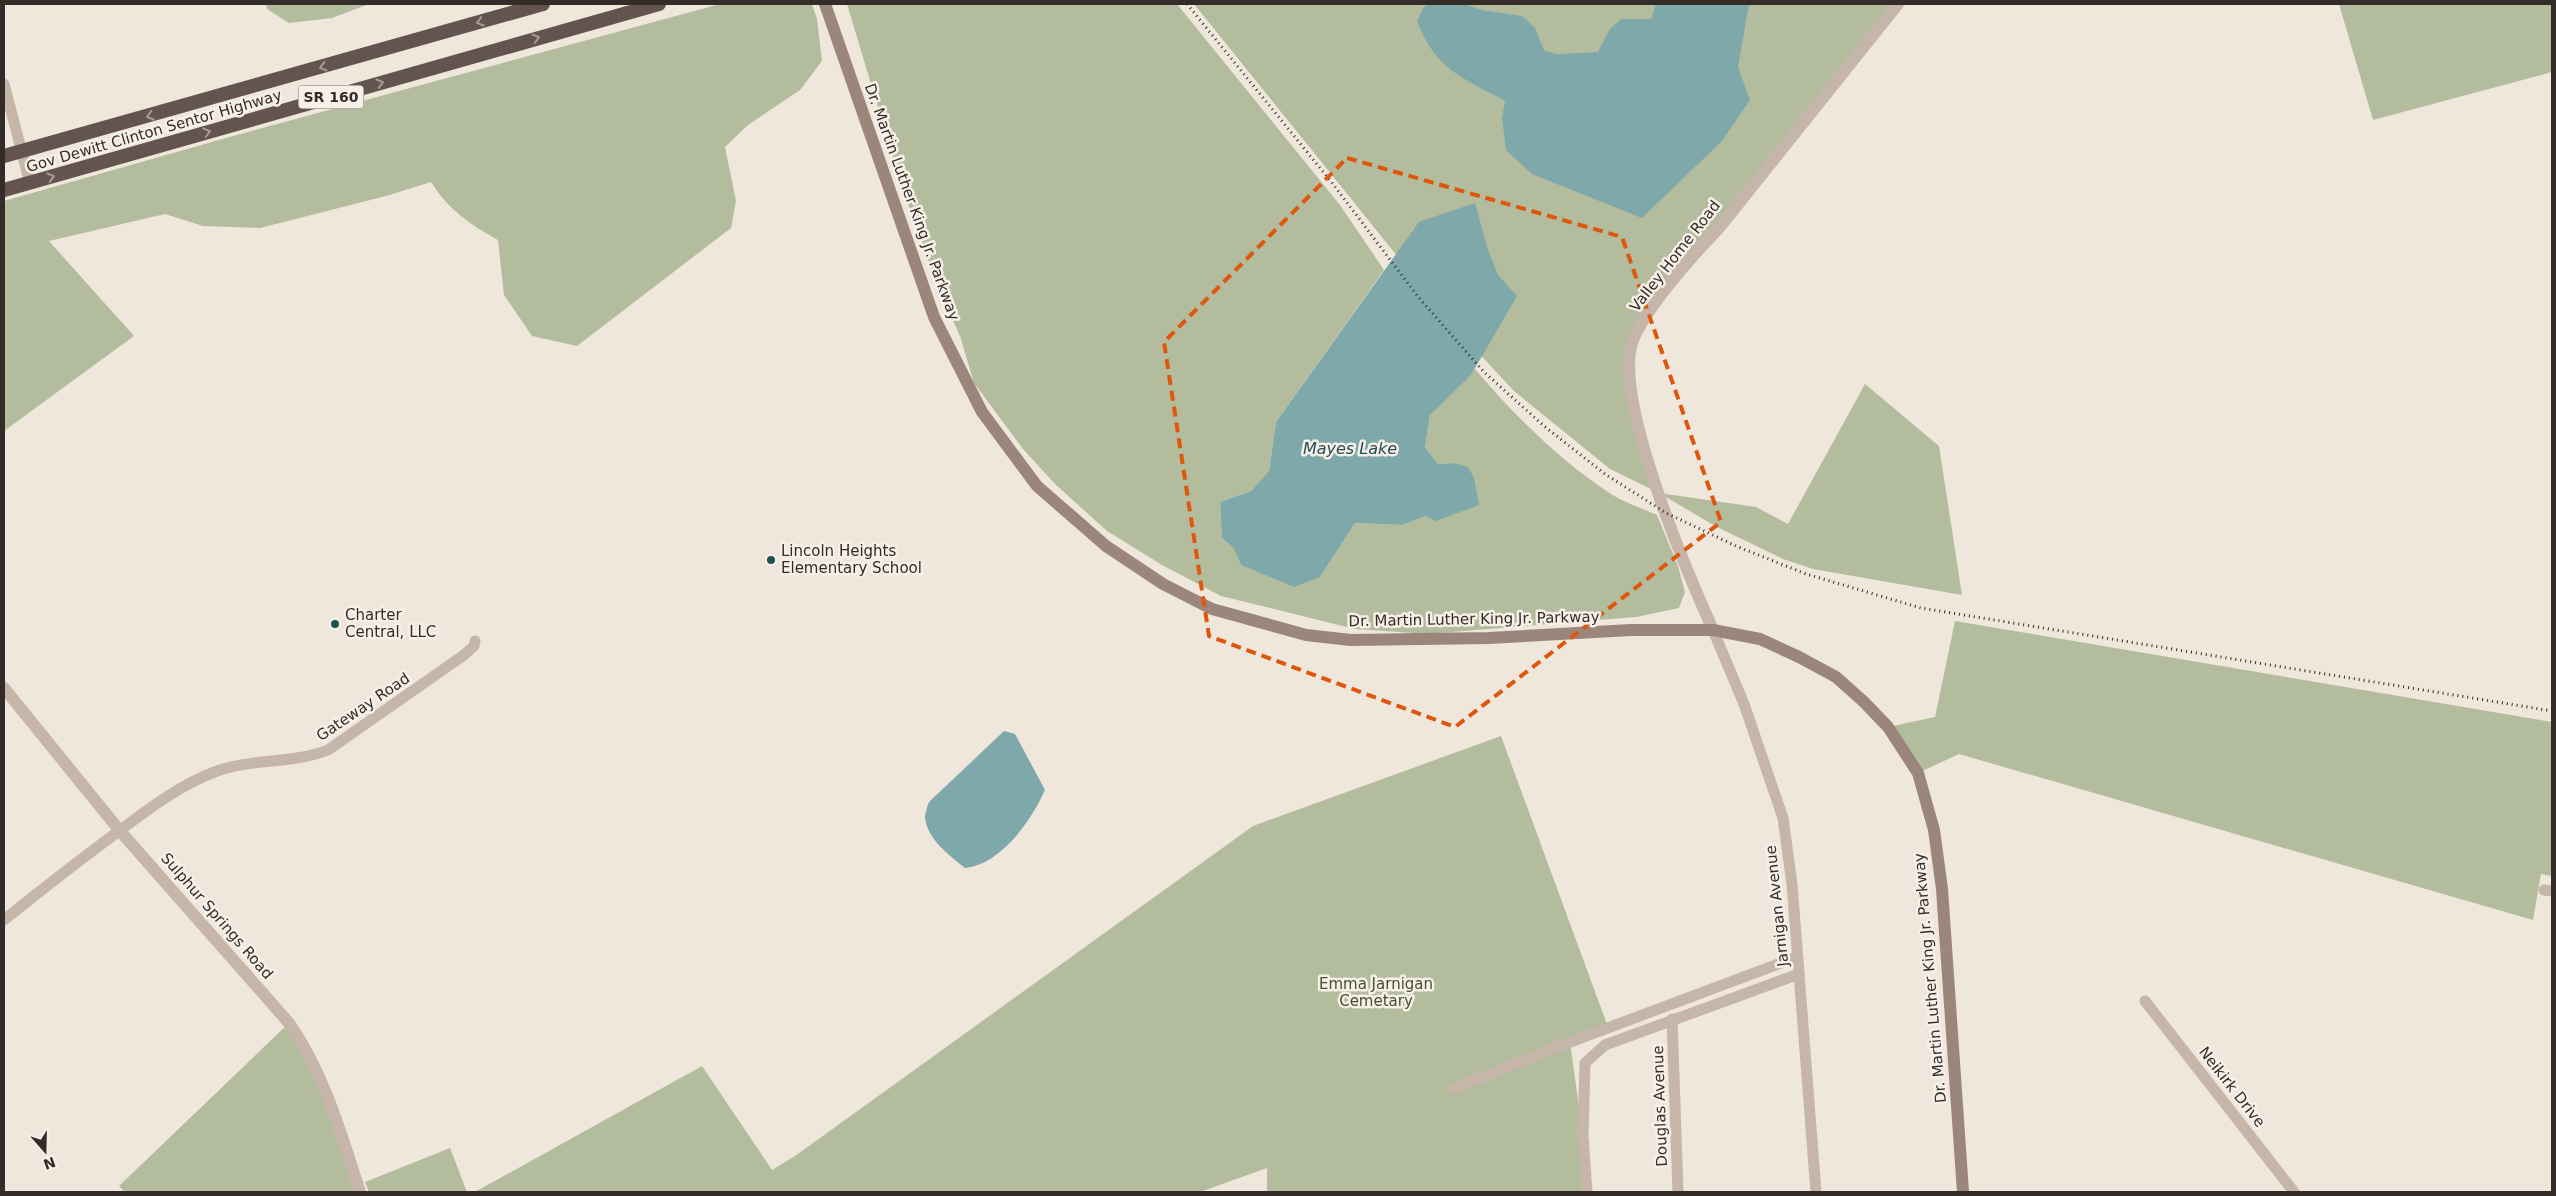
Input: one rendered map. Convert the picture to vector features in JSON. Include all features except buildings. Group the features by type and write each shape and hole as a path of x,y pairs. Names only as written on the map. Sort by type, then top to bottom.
{"highway":[{"name":"Gov Dewitt Clinton Sentor Highway","path":"4,156 543,4"},
{"name":"Gov Dewitt Clinton Sentor Highway","path":"4,190 658,4"}],"main road":[{"name":"Dr. Martin Luther King Jr. Parkway","path":"825,4 934,317 982,412 1037,486 1106,546 1163,584 1212,609 1306,635 1351,640 1498,638 1631,630 1713,630 1760,639 1836,677 1888,727 1918,773 1934,830 1942,889 1963,1192"}],"street":[{"name":"Valley Home Road","path":"1713,630 1677,547 1640,431 1629,379 1632,344 1636,333 1654,307 1692,258 1898,4"},
{"path":"4,84 30,183"},
{"name":"Jarnigan Avenue","path":"1713,630 1744,704 1783,818 1792,884 1816,1192"},
{"name":"Gateway Road","path":"4,920 177,790 204,776 236,765 309,757 328,750 464,655 474,646 475,642"},
{"name":"Sulphur Springs Road","path":"4,688 120,831 289,1022 306,1046 319,1076 360,1192"},
{"path":"1453,1089 1549,1050 1797,957"},
{"path":"1587,1192 1583,1136 1585,1063 1605,1045 1799,974"},
{"name":"Neikirk Drive","path":"2145,1002 2294,1192"},
{"name":"Douglas Avenue","path":"1672,1019 1678,1192"}],"highlighted area":[{"path":"1347,158 1622,237 1721,522 1455,727 1209,636 1164,342"}],"green space":[{"path":"266,4 369,4 332,18 289,23 267,9"},
{"path":"720,4 812,4 817,19 822,61 800,90 748,125 725,147 736,201 731,228 577,346 532,336 504,295 498,240 460,215 445,201 431,182 386,196 260,228 203,226 165,214 49,241 134,336 4,431 4,201 233,136"},
{"path":"847,4 1177,4 1340,205 1384,270 1276,422 1269,471 1251,491 1220,502 1222,538 1234,549 1241,565 1320,577 1355,523 1402,525 1426,516 1454,463 1438,464 1425,447 1430,415 1475,369 1538,436 1573,467 1616,497 1657,515 1678,566 1685,592 1679,608 1636,617 1427,634 1355,629 1221,596 1162,565 1107,531 1055,484 1023,449 974,383 960,336 940,292 902,187"},
{"path":"1194,4 1898,4 1636,333 1629,379 1659,493 1610,469 1514,391 1456,329"},
{"path":"2339,4 2552,4 2552,72 2373,120"},
{"path":"1865,384 1939,446 1962,595 1813,569 1783,559 1715,526 1659,493 1756,507 1788,524"},
{"path":"1955,621 2552,722 2552,876 2541,874 2533,920 1959,754 1918,773 1888,727 1935,717"},
{"name":"Emma Jarnigan Cemetary","path":"1501,736 1608,1027 1570,1042 1583,1136 1587,1192 1267,1192 1267,1168 1200,1192 475,1192 702,1066 772,1170 795,1156 1253,826"},
{"path":"289,1023 305,1046 360,1192 125,1192 119,1186"},
{"path":"450,1148 467,1192 369,1192 365,1182"}],"water":[{"path":"1429,4 1464,4 1481,10 1522,16 1535,28 1544,50 1556,54 1598,52 1610,29 1621,19 1651,19 1656,4 1749,4 1738,67 1750,100 1722,141 1642,218 1532,174 1506,150 1502,118 1505,101 1463,78 1432,51 1417,21 1424,7"},
{"name":"Mayes Lake","path":"1475,203 1488,250 1498,275 1517,296 1471,375 1430,415 1425,447 1438,464 1454,463 1468,467 1474,478 1479,505 1436,521 1426,516 1402,525 1355,523 1320,577 1294,587 1241,565 1234,549 1222,538 1220,502 1251,491 1269,471 1276,422 1419,222"},
{"path":"1004,731 1015,734 1045,790 1032,815 1002,850 978,865 965,868 940,846 930,833 925,818 927,808 929,802"}],"railway":[{"path":"1187,4 1333,184 1419,298 1484,372 1544,426 1605,474 1666,513 1736,546 1806,574 1921,608 2552,711"}],"place":[{"name":"Lincoln Heights Elementary School","path":"771,560"},
{"name":"Charter Central, LLC","path":"335,624"}]}
